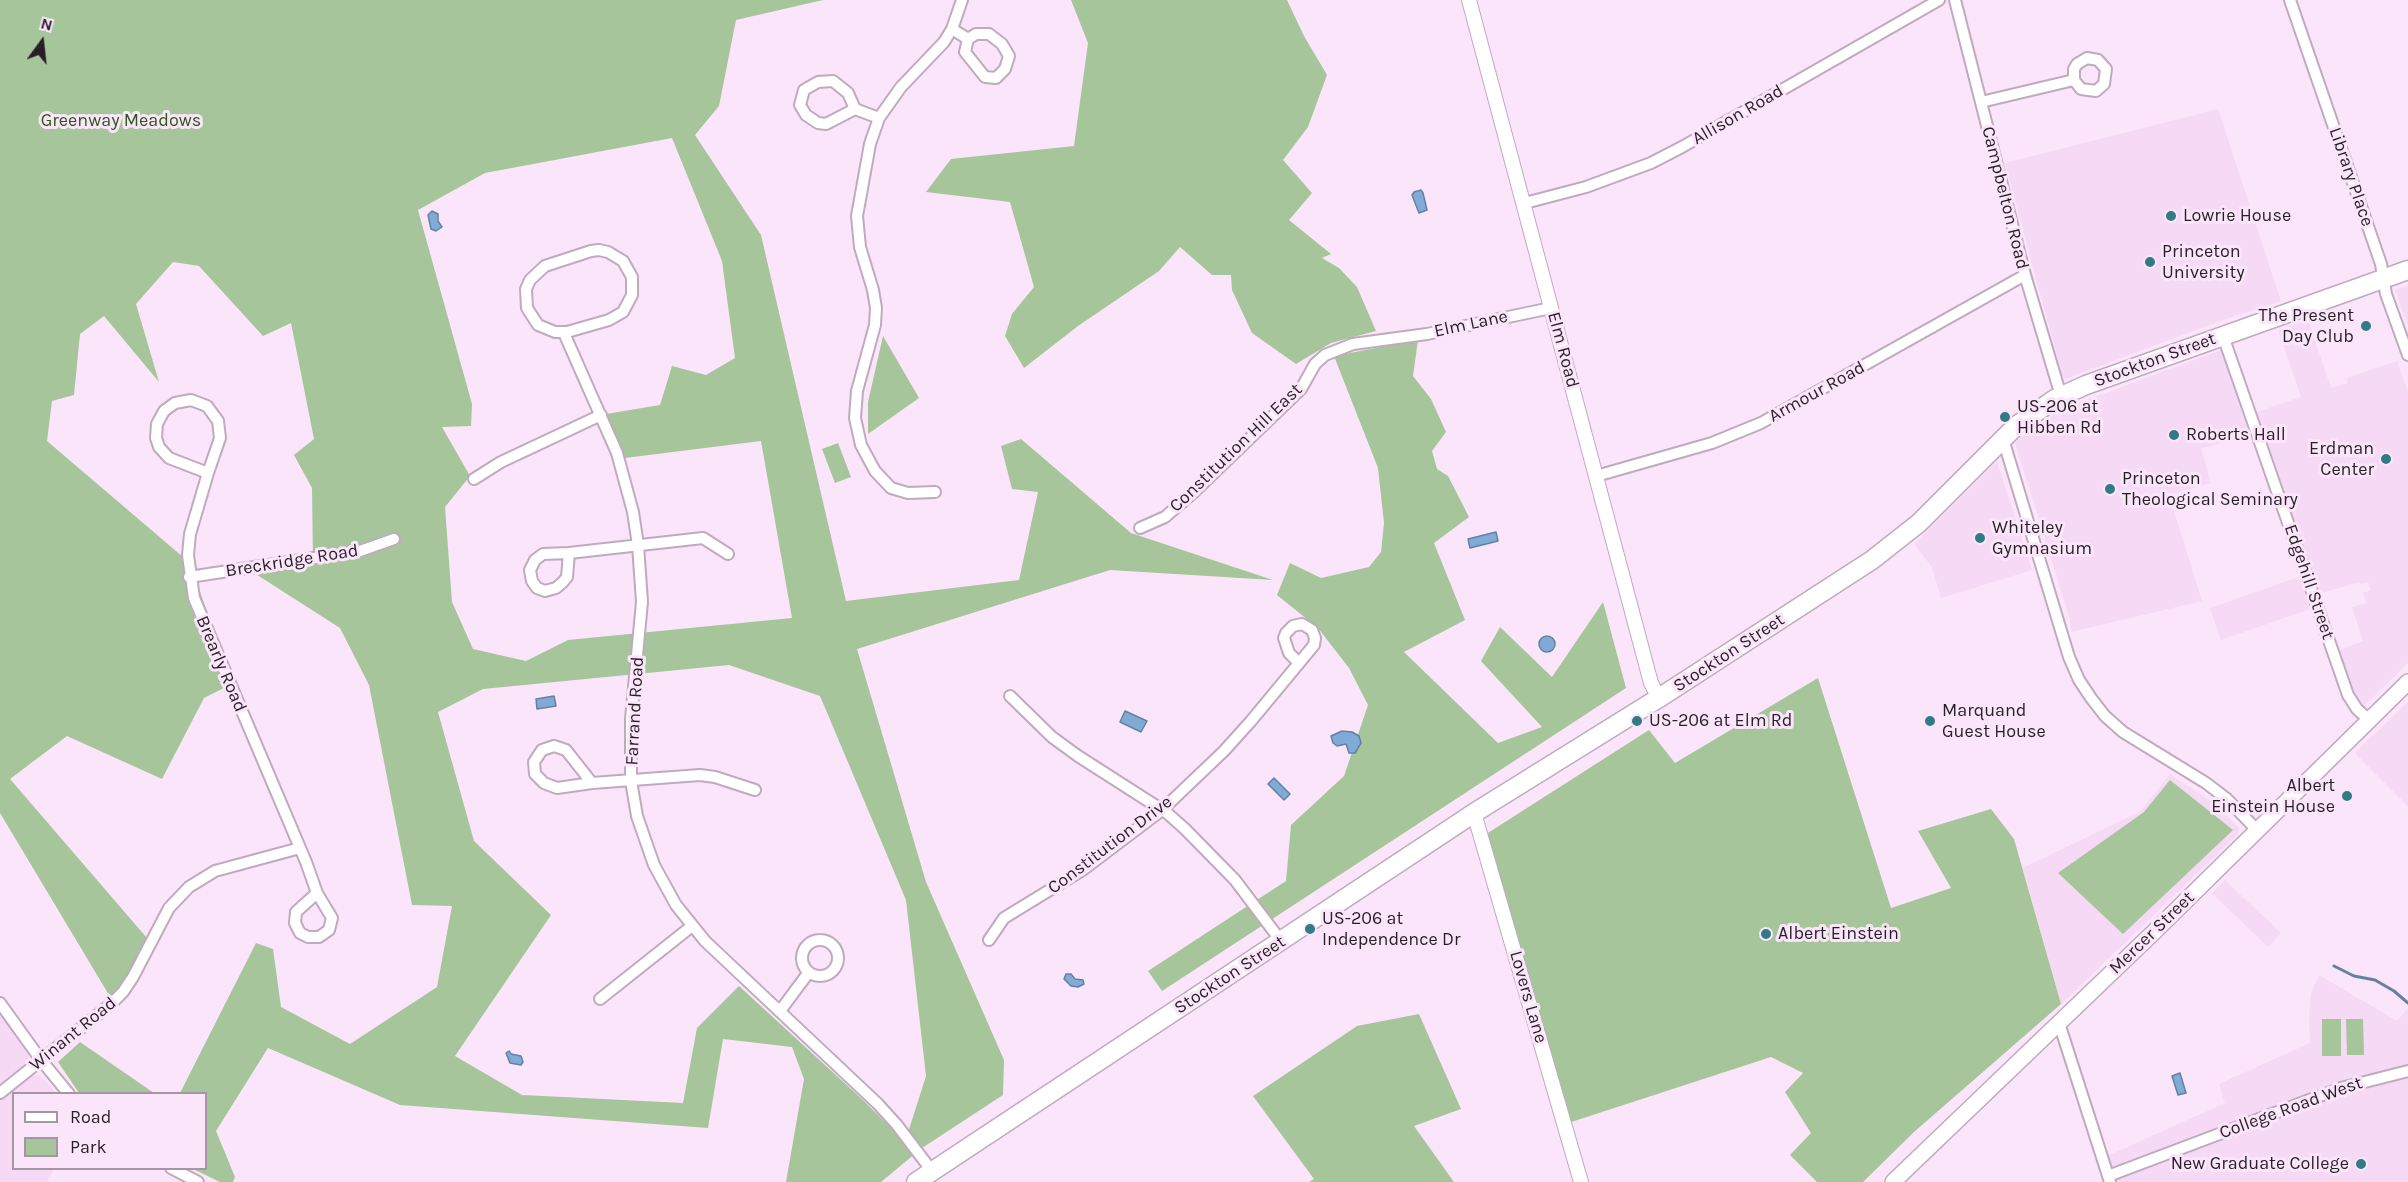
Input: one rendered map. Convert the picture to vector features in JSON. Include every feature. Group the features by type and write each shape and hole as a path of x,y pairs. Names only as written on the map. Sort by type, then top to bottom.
{"highway":[{"name":"Stockton Street","path":"916,1182 1474,813 1659,698 1888,548 1919,523 2002,439 2033,413 2085,385 2408,270"}],"main road":[{"name":"Mercer Street","path":"1893,1182 2408,682"}],"street":[{"path":"935,492 908,493 891,488 875,471 861,445 855,418 857,391 876,316 873,290 860,247 857,216 870,144 879,118 901,87 934,54 952,29 962,0"},
{"name":"Elm Road","path":"1469,0 1525,203 1651,683 1659,698"},
{"name":"Allison Road","path":"1525,203 1586,187 1651,163 1939,0"},
{"name":"Campbelton Road","path":"1955,0 2025,275 2061,396"},
{"name":"Library Place","path":"2290,0 2381,264 2386,294 2408,355"},
{"path":"952,29 968,39"},
{"path":"976,33 989,34 1002,44 1009,56 1005,69 996,78 985,77 965,52 968,39 976,33"},
{"path":"1982,102 2074,80"},
{"path":"855,109 826,124 818,123 807,115 800,105 804,90 818,82 833,81 848,93 855,109 879,118"},
{"path":"591,251 608,252 623,261 629,269 633,286 629,304 623,312 609,320 564,333 538,325 527,308 526,289 537,272 545,266 591,251"},
{"name":"Armour Road","path":"1596,476 1712,443 1761,423 2025,275"},
{"name":"Elm Lane","path":"1390,339 1551,308"},
{"name":"Farrand Road","path":"564,333 601,415 626,483 638,545 642,602 631,719 631,781 637,816 654,865 676,905 692,926 878,1104 932,1171"},
{"name":"Edgehill Street","path":"2223,336 2348,695 2357,709 2369,720"},
{"name":"Constitution Hill East","path":"1140,528 1165,516 1194,492 1301,389 1315,364 1325,355 1353,344 1390,339"},
{"name":"Brearly Road","path":"208,473 169,458 159,447 156,438 158,419 171,405 181,401 198,402 207,406 218,421 220,438 190,534 189,578 198,608 317,893"},
{"path":"474,479 501,462 601,415"},
{"path":"2002,439 2069,657 2091,698 2122,732 2206,783 2227,799 2257,830"},
{"path":"569,553 703,538 728,554"},
{"name":"Breckridge Road","path":"189,578 360,551 394,539"},
{"name":"Constitution Drive","path":"989,940 1004,918 1084,869 1162,810 1251,721 1299,663"},
{"path":"1010,696 1028,715 1078,756 1162,810 1208,851 1235,880 1281,941"},
{"path":"592,783 566,750 554,746 542,750 534,762 535,774 544,783 557,788 592,783 700,775 715,777 755,790"},
{"name":"Lovers Lane","path":"1474,813 1581,1182"},
{"name":"Winant Road","path":"0,1093 123,992 169,908 189,887 215,871 300,848"},
{"path":"600,999 692,926"},
{"path":"780,1011 809,972"},
{"path":"0,1003 67,1092"},
{"path":"2059,1023 2109,1179"},
{"name":"College Road West","path":"2109,1179 2341,1088 2408,1071"},
{"path":"175,1170 198,1182"}],"shaded area":[{"name":"Princeton University","path":"2218,109 2281,301 2220,321 2065,379 2062,375 2005,163"},
{"path":"2408,286 2408,326 2395,290"},
{"name":"Princeton Theological Seminary","path":"2308,320 2331,388 2348,383 2347,378 2397,361 2408,392 2408,663 2364,706 2354,696 2339,650 2363,641 2352,607 2366,603 2363,593 2371,590 2368,582 2360,584 2359,582 2319,594 2257,412 2301,397 2278,330"},
{"name":"Princeton Theological Seminary","path":"2221,350 2249,434 2201,449 2211,483 2169,495 2202,601 2071,632 2070,619 2015,443 2034,426 2065,408"},
{"path":"1997,462 2032,570 1941,598 1932,567 1914,544"},
{"path":"2299,577 2310,609 2221,640 2210,608"},
{"path":"2408,702 2408,806 2355,753"},
{"path":"2170,774 2215,804 2239,828 2238,834 2061,1004 2023,868 2141,811"},
{"path":"2225,880 2281,933 2268,947 2212,893"},
{"path":"2319,975 2397,1021 2408,1008 2408,1182 2111,1182 2103,1158 2225,1103 2219,1084 2310,1043 2311,994"},
{"path":"0,1009 30,1053 27,1062 0,1083"},
{"path":"39,1075 56,1092 12,1092 12,1170 53,1170 47,1182 0,1182 0,1099 27,1077"}],"green space":[{"name":"Greenway Meadows","path":"0,0 823,0 736,20 719,106 695,135 761,235 846,601 1019,580 1038,492 1012,489 1001,446 1021,439 1131,533 1273,580 1110,570 857,649 926,882 1004,1060 1003,1095 922,1148 881,1182 786,1182 804,1079 792,1047 723,1039 708,1128 400,1105 268,1048 216,1131 235,1177 233,1182 220,1182 195,1170 207,1170 207,1092 181,1092 256,943 273,949 281,1007 350,1044 437,987 452,906 412,905 369,685 340,628 251,571 313,562 312,488 294,455 314,439 291,323 263,336 199,266 173,262 136,304 159,382 104,316 80,334 74,395 52,401 47,441 190,563 232,684 204,698 162,779 67,736 10,779 153,945 115,1005 0,813","holes":["672,138 722,261 735,358 706,375 672,366 660,405 600,415 617,459 761,441 792,618 568,640 526,661 473,649 452,602 445,507 470,476 442,427 471,426 472,404 418,210 485,173","729,665 820,696 906,900 926,1076 905,1142 863,1100 739,986 697,1028 683,1103 522,1095 455,1056 551,915 474,841 438,712 483,689"]},
{"path":"1071,0 1287,0 1304,36 1327,75 1308,127 1283,160 1312,193 1289,220 1331,254 1322,258 1339,268 1357,287 1376,331 1331,343 1296,364 1252,333 1232,290 1231,275 1212,275 1180,247 1159,271 1078,326 1024,368 1005,336 1012,314 1034,287 1010,202 926,192 951,159 1074,146 1088,43"},
{"path":"883,336 919,398 868,434 868,402"},
{"path":"1418,340 1413,376 1431,399 1446,432 1432,451 1437,469 1448,476 1469,517 1434,543 1465,620 1404,652 1498,743 1542,727 1481,661 1500,627 1552,677 1603,602 1626,688 1162,991 1148,971 1286,881 1291,825 1344,776 1368,705 1349,668 1318,628 1277,595 1290,563 1321,578 1369,567 1381,552 1384,523 1378,468 1334,356"},
{"path":"838,443 851,477 835,483 822,449"},
{"path":"1818,678 1891,908 1951,888 1918,831 1991,809 2014,839 2061,1004 1914,1132 1863,1182 1817,1182 1790,1155 1811,1133 1785,1092 1803,1073 1771,1057 1562,1125 1480,838 1649,730 1675,763"},
{"path":"2170,780 2233,830 2123,934 2058,873 2144,812"},
{"path":"1419,1014 1461,1109 1414,1126 1454,1182 1309,1182 1314,1179 1253,1096 1357,1026"},
{"path":"2322,1019 2341,1019 2341,1056 2322,1056"},
{"path":"2346,1019 2363,1019 2364,1055 2347,1055"},
{"path":"80,1042 153,1092 78,1092 58,1062"}],"water":[{"path":"1421,190 1427,210 1419,213 1412,195"},
{"path":"432,211 438,214 438,221 442,227 436,231 431,229 428,215"},
{"path":"1496,532 1498,541 1470,548 1468,539"},
{"path":"1544,636 1550,636 1555,644 1553,650 1544,652 1539,647 1539,641"},
{"path":"554,696 556,706 537,709 536,699"},
{"path":"1125,711 1147,721 1141,732 1120,722"},
{"path":"1342,731 1352,732 1359,736 1361,743 1355,753 1349,753 1346,744 1337,746 1333,743 1331,736"},
{"path":"1274,778 1290,794 1284,800 1268,784"},
{"path":"1066,974 1083,980 1084,984 1078,987 1071,986 1064,979"},
{"path":"509,1051 511,1054 521,1056 523,1062 521,1065 510,1063 506,1053"},
{"path":"2180,1073 2186,1093 2178,1095 2172,1076"}],"waterway":[{"path":"2334,966 2354,976 2375,980 2394,991 2408,1003"}],"place":[{"name":"Lowrie House","path":"2171,216"},
{"name":"Princeton University","path":"2150,262"},
{"name":"The Present Day Club","path":"2366,326"},
{"name":"US-206 at Hibben Rd","path":"2005,417"},
{"name":"Roberts Hall","path":"2174,435"},
{"name":"Erdman Center","path":"2386,459"},
{"name":"Princeton Theological Seminary","path":"2110,489"},
{"name":"Whiteley Gymnasium","path":"1980,538"},
{"name":"US-206 at Elm Rd","path":"1637,721"},
{"name":"Marquand Guest House","path":"1930,721"},
{"name":"Albert Einstein House","path":"2347,796"},
{"name":"US-206 at Independence Dr","path":"1310,929"},
{"name":"Albert Einstein","path":"1766,934"},
{"name":"New Graduate College","path":"2361,1164"}]}
